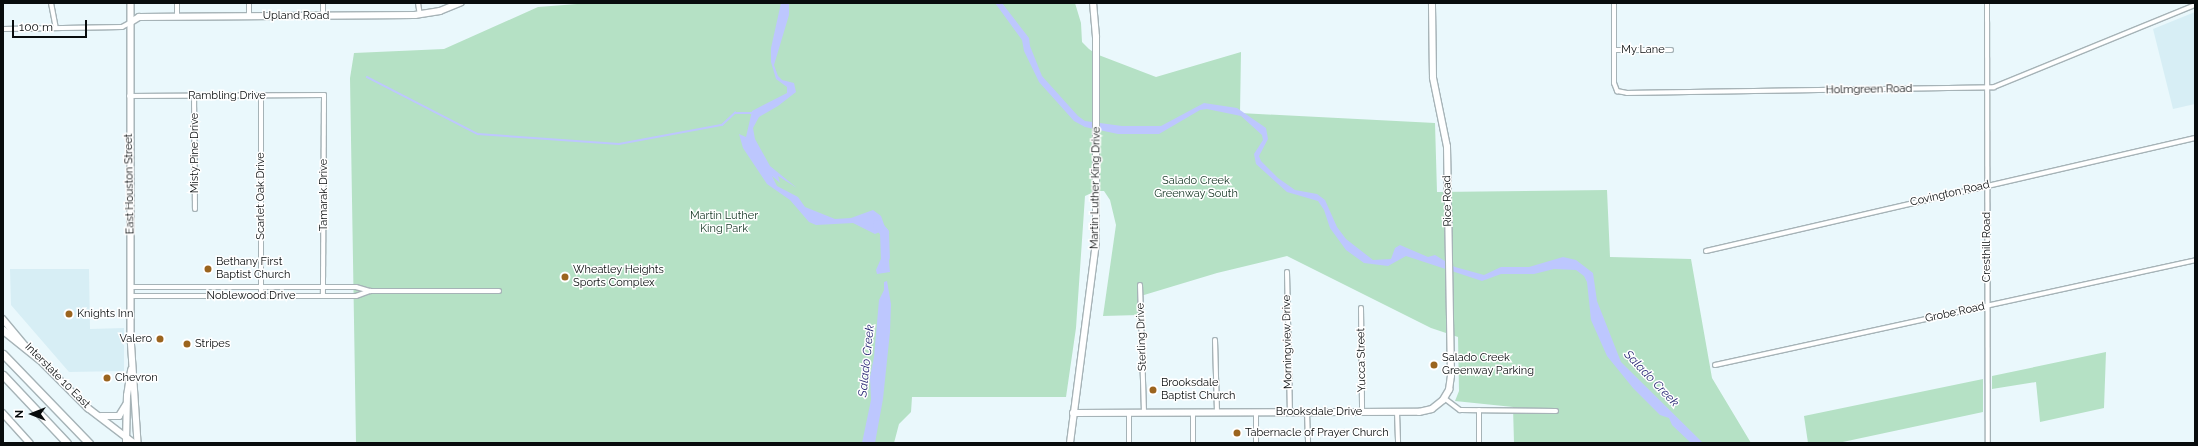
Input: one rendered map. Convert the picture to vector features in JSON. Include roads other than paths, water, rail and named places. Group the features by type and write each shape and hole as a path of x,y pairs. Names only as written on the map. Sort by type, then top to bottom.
{"highway":[{"path":"3,330 39,359"},
{"path":"3,354 89,443"},
{"path":"3,375 67,443"}],"main road":[{"name":"East Houston Street","path":"126,443 127,403 132,365 129,96 131,3"},
{"name":"Upland Road","path":"131,22 139,17 177,16 420,15 440,11 460,3"},
{"name":"Martin Luther King Drive","path":"1070,443 1096,244 1096,43 1093,3"},
{"name":"Rice Road","path":"1432,3 1431,59 1435,89 1446,137 1448,195 1451,384 1444,398"},
{"name":"Interstate 10 East","path":"3,319 57,380 134,443"},
{"name":"East Houston Street","path":"132,365 137,394 138,443"},
{"name":"Brooksdale Drive","path":"1073,413 1290,413 1424,411 1444,398"},
{"path":"100,416 119,416 127,403"},
{"path":"3,413 30,443"},
{"path":"3,419 12,423"}],"street":[{"path":"51,3 56,28"},
{"path":"177,3 177,16"},
{"path":"249,3 249,16"},
{"path":"323,3 323,16"},
{"path":"418,3 420,15"},
{"name":"Holmgreen Road","path":"1614,3 1615,87 1617,91 1622,93 1987,88 1998,86 2195,5"},
{"name":"Cresthill Road","path":"1987,3 1988,443"},
{"path":"3,28 122,27 131,22"},
{"name":"My Lane","path":"1614,50 1671,50"},
{"name":"Rambling Drive","path":"129,96 324,95"},
{"name":"Tamarak Drive","path":"323,296 324,95"},
{"name":"Misty Pine Drive","path":"194,96 195,209"},
{"name":"Scarlet Oak Drive","path":"261,96 261,296"},
{"name":"Covington Road","path":"1706,251 2195,138"},
{"name":"Grobe Road","path":"1715,365 2195,260"},
{"name":"Morningview Drive","path":"1287,272 1290,413"},
{"name":"Sterling Drive","path":"1140,285 1144,413"},
{"name":"Noblewood Drive","path":"131,287 356,287 370,291 499,291"},
{"name":"Noblewood Drive","path":"131,296 356,296 370,291"},
{"name":"Yucca Street","path":"1361,308 1362,412"},
{"path":"1215,340 1217,413"},
{"path":"1444,398 1460,410 1556,412"},
{"path":"1479,410 1479,443"},
{"path":"1256,412 1256,443"},
{"path":"1308,412 1308,443"},
{"path":"1397,412 1398,443"},
{"path":"1129,413 1129,443"},
{"path":"1192,413 1193,443"}],"water":[{"path":"781,3 789,3 789,15 774,65 778,76 782,80 794,83 796,92 778,106 759,117 753,128 755,139 770,166 797,188 778,176 780,183 772,176 777,186 798,197 805,207 835,219 851,218 873,210 881,216 886,230 890,272 877,274 876,270 883,254 885,240 882,231 875,234 853,223 816,225 809,222 790,200 767,184 743,148 739,134 746,137 752,111 787,93 787,87 776,79 771,62 771,48"},
{"path":"995,3 1002,3 1029,38 1030,46 1042,76 1078,116 1085,121 1122,126 1161,126 1204,103 1237,108 1266,128 1268,139 1259,156 1261,161 1278,178 1295,190 1317,194 1325,200 1337,227 1346,239 1373,260 1391,259 1395,248 1400,245 1428,257 1435,255 1455,267 1484,275 1501,267 1529,267 1563,257 1576,260 1593,273 1597,301 1621,362 1703,443 1691,443 1672,425 1669,418 1660,415 1633,388 1607,356 1591,320 1587,282 1584,276 1576,270 1554,269 1534,274 1501,274 1482,281 1406,256 1388,266 1364,263 1346,250 1330,228 1324,210 1318,201 1287,192 1256,164 1254,154 1263,140 1262,135 1241,116 1207,109 1200,110 1159,134 1118,134 1085,127 1074,121 1039,82 1024,51 1022,40"},
{"path":"887,281 891,304 890,332 883,399 875,443 862,443 871,400 870,377 874,357 879,300 884,290 884,282"}],"waterway":[{"path":"367,77 478,134 619,144 722,125 735,113 753,113"},
{"name":"Salado Creek","path":"877,224 884,232 885,257"}],"place":[{"name":"Bethany First Baptist Church","path":"208,269"},
{"name":"Wheatley Heights Sports Complex","path":"565,277"},
{"name":"Knights Inn","path":"69,314"},
{"name":"Valero","path":"160,339"},
{"name":"Stripes","path":"187,344"},
{"name":"Salado Creek Greenway Parking","path":"1434,365"},
{"name":"Chevron","path":"107,378"},
{"name":"Brooksdale Baptist Church","path":"1153,390"},
{"name":"Tabernacle of Prayer Church","path":"1237,433"}],"park label":[{"name":"Salado Creek Greenway South","path":"1196,188"},
{"name":"Martin Luther King Park","path":"724,223"}]}
